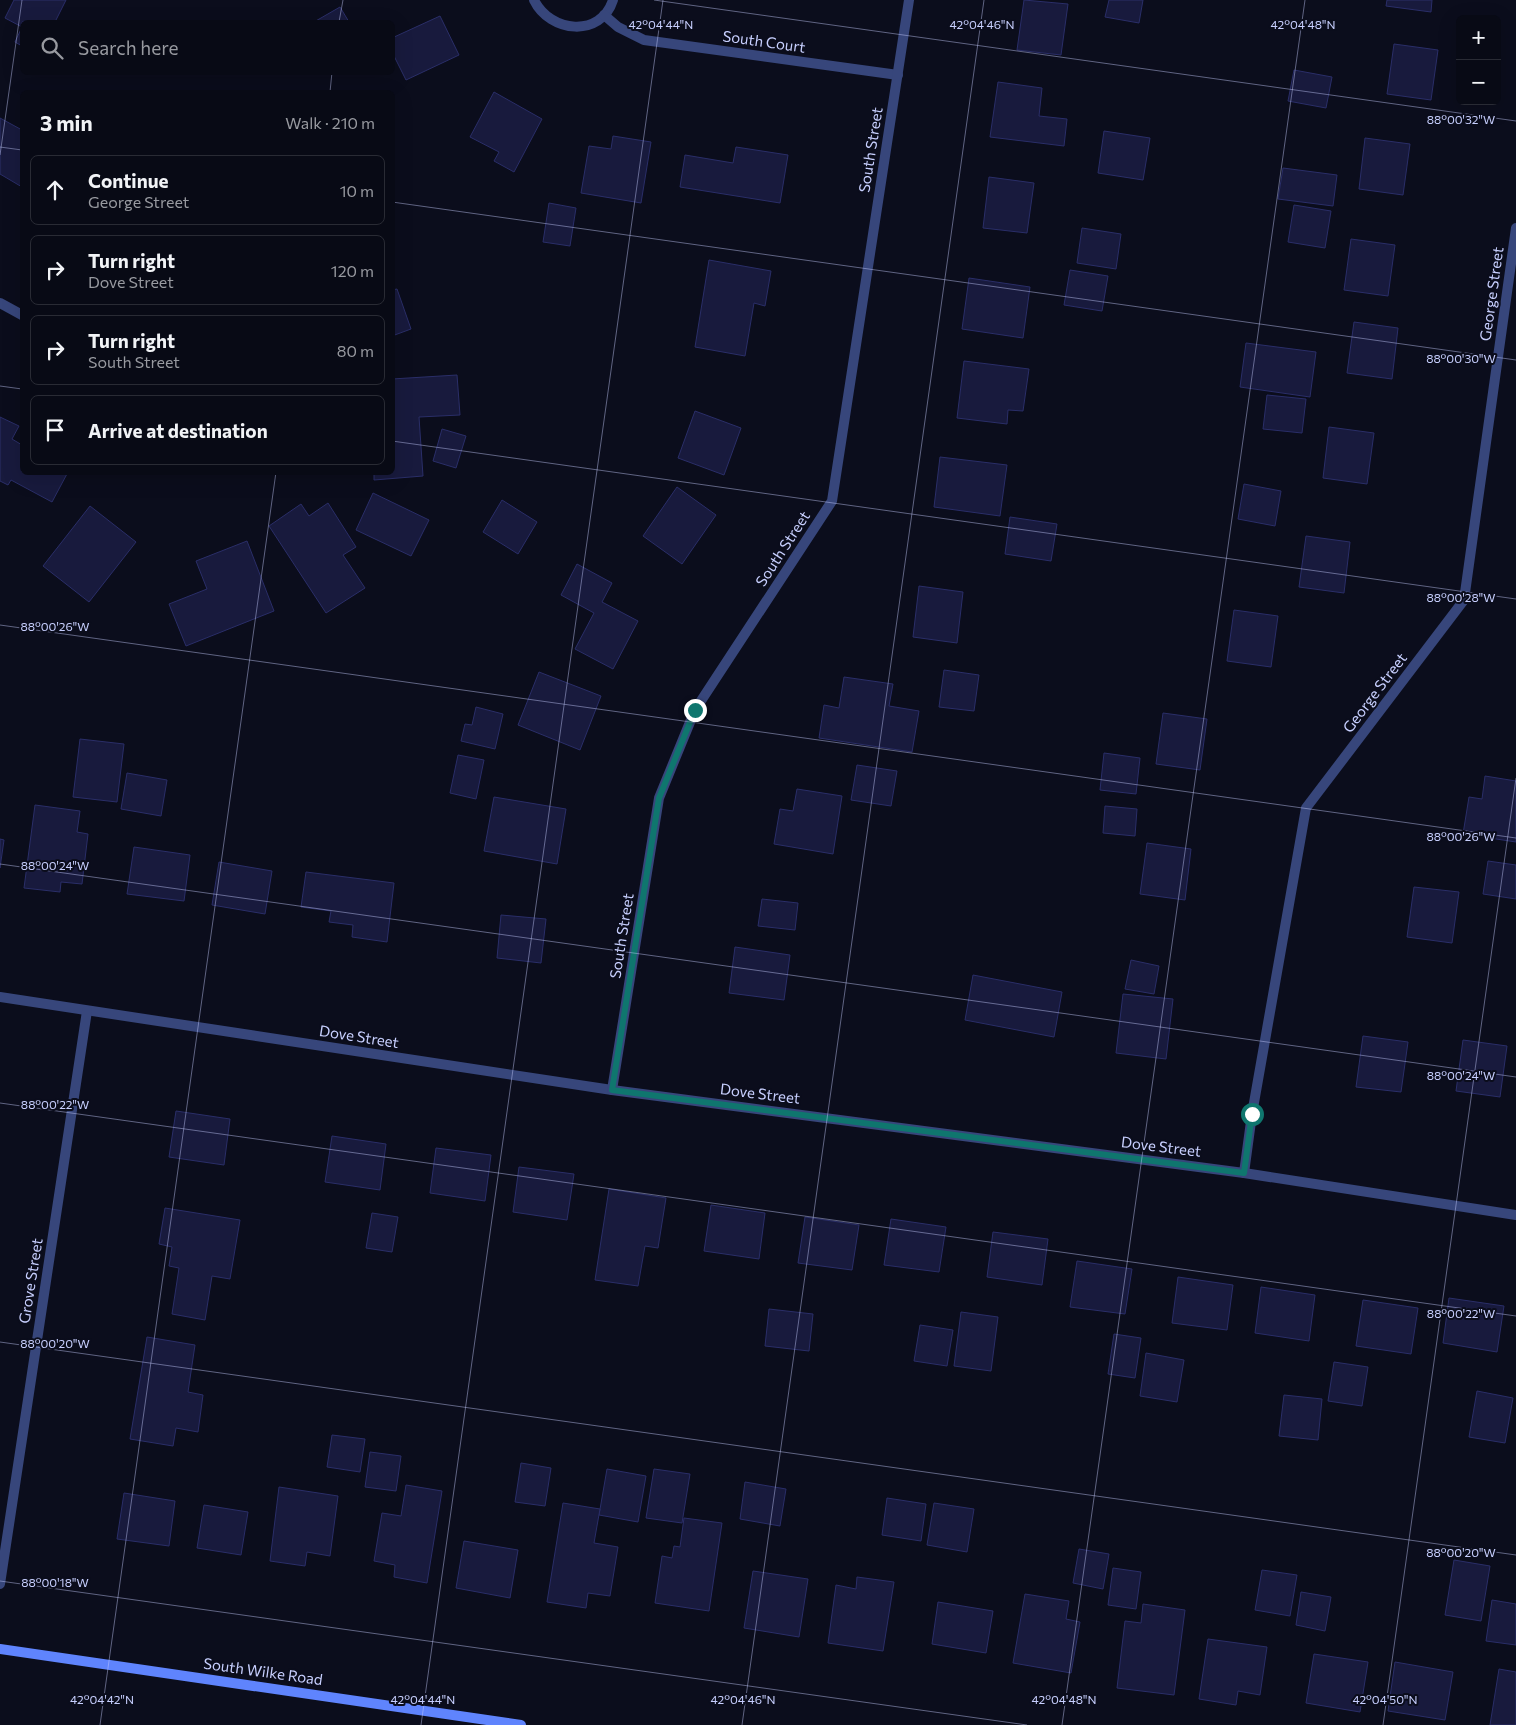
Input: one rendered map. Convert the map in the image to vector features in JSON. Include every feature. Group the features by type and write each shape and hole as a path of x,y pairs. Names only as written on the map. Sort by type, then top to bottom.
{"main road":[{"name":"South Wilke Road","path":"0,1649 521,1725"}],"street":[{"path":"534,0 542,13 553,22 566,27 579,27 592,23 604,15 614,0"},
{"name":"South Street","path":"612,1090 659,798 695,710 832,501 909,0"},
{"name":"South Court","path":"604,15 618,27 644,40 898,75"},
{"name":"George Street","path":"1244,1173 1254,1105 1306,808 1464,600 1516,228"},
{"path":"0,303 20,314"},
{"name":"Dove Street","path":"0,997 612,1090 1244,1173 1516,1215"},
{"name":"Grove Street","path":"0,1584 87,1011"}],"building":[{"path":"14,0 66,0 56,20 20,20 20,26 5,18"},
{"path":"1024,0 1068,4 1061,55 1017,50"},
{"path":"1109,0 1143,0 1139,23 1105,17"},
{"path":"1387,0 1432,0 1431,12 1386,6"},
{"path":"340,7 348,20 317,20"},
{"path":"440,16 459,55 406,80 395,58 395,37"},
{"path":"20,31 20,45 15,42"},
{"path":"1394,44 1438,50 1431,100 1387,94"},
{"path":"1294,70 1332,77 1326,108 1288,101"},
{"path":"998,82 1042,88 1039,116 1067,119 1064,146 990,137"},
{"path":"494,92 542,119 514,172 494,161 499,152 470,137"},
{"path":"0,118 20,129 20,186 0,174"},
{"path":"1104,131 1150,138 1143,180 1098,173"},
{"path":"613,136 651,142 641,203 581,193 589,146 611,149"},
{"path":"1365,138 1410,144 1403,195 1359,189"},
{"path":"736,147 788,155 780,203 680,187 685,155 733,163"},
{"path":"1283,168 1337,175 1333,206 1278,199"},
{"path":"989,177 1034,183 1027,233 983,228"},
{"path":"549,203 576,208 570,246 543,242"},
{"path":"1294,205 1331,211 1325,248 1288,242"},
{"path":"1082,228 1121,234 1116,269 1077,263"},
{"path":"1351,239 1395,245 1388,296 1344,290"},
{"path":"709,260 771,271 765,306 754,303 745,356 695,347"},
{"path":"1070,270 1108,276 1102,311 1064,305"},
{"path":"969,278 1030,287 1023,338 962,329"},
{"path":"395,289 397,289 411,329 395,335"},
{"path":"1354,322 1398,328 1392,379 1347,373"},
{"path":"1246,343 1316,352 1310,397 1240,387"},
{"path":"964,361 1029,369 1023,411 1008,410 1007,424 957,418"},
{"path":"457,375 460,415 419,417 423,476 374,480 374,475 395,475 395,379"},
{"path":"1267,395 1306,399 1302,433 1263,429"},
{"path":"695,411 741,428 724,475 678,458"},
{"path":"0,417 19,426 12,439 20,444 20,475 66,475 52,502 11,480 8,485 0,481"},
{"path":"1329,427 1374,433 1367,484 1323,478"},
{"path":"442,429 466,436 456,468 433,461"},
{"path":"940,457 1007,465 1000,516 934,507"},
{"path":"1244,484 1281,491 1275,526 1238,519"},
{"path":"677,487 716,515 682,564 643,536"},
{"path":"373,493 429,520 411,556 356,530"},
{"path":"502,500 537,522 518,554 483,532"},
{"path":"328,503 356,547 343,555 365,588 326,613 269,526 301,504 309,516"},
{"path":"90,506 136,542 89,602 43,566"},
{"path":"1010,517 1057,524 1051,561 1005,554"},
{"path":"1306,536 1350,542 1344,593 1299,587"},
{"path":"247,541 274,611 186,646 169,604 207,589 196,561"},
{"path":"577,564 612,583 602,602 638,621 613,669 575,649 594,613 561,595"},
{"path":"919,586 963,592 957,643 913,637"},
{"path":"1234,610 1278,616 1271,667 1227,661"},
{"path":"944,670 979,675 974,711 939,707"},
{"path":"539,672 601,696 580,750 518,725"},
{"path":"844,677 893,684 889,706 919,711 912,752 819,738 824,705 839,708"},
{"path":"476,707 503,714 495,749 461,741 465,724 472,725"},
{"path":"1163,713 1207,719 1200,770 1156,764"},
{"path":"80,739 124,744 117,802 73,797"},
{"path":"1104,753 1140,758 1136,794 1100,790"},
{"path":"458,755 484,760 476,799 450,793"},
{"path":"857,765 897,771 891,806 851,800"},
{"path":"127,773 167,780 161,816 121,809"},
{"path":"1485,776 1516,781 1516,842 1463,834 1469,797 1482,799"},
{"path":"797,789 842,796 833,854 774,844 780,809 793,811"},
{"path":"494,797 566,809 557,864 484,851"},
{"path":"35,805 80,811 77,832 88,834 82,884 61,882 60,892 24,888"},
{"path":"1105,806 1137,809 1135,836 1103,833"},
{"path":"0,839 4,840 0,868"},
{"path":"1147,843 1191,849 1185,900 1140,894"},
{"path":"134,847 190,855 184,901 127,894"},
{"path":"1488,861 1516,865 1516,899 1483,894"},
{"path":"219,862 272,871 265,914 212,905"},
{"path":"306,872 394,883 387,942 352,937 353,925 329,922 331,911 301,907"},
{"path":"1414,887 1459,892 1452,943 1407,937"},
{"path":"762,899 798,903 795,930 758,926"},
{"path":"501,915 546,919 541,963 497,958"},
{"path":"735,947 790,955 784,1000 729,993"},
{"path":"1131,960 1159,966 1154,994 1125,989"},
{"path":"973,975 1062,992 1054,1037 965,1020"},
{"path":"1123,994 1173,999 1166,1059 1116,1053"},
{"path":"1363,1036 1408,1042 1401,1092 1356,1087"},
{"path":"1463,1040 1507,1046 1500,1097 1456,1091"},
{"path":"176,1111 230,1119 224,1165 169,1157"},
{"path":"332,1136 386,1144 380,1190 325,1182"},
{"path":"436,1148 491,1155 485,1201 430,1193"},
{"path":"519,1167 574,1174 567,1220 513,1212"},
{"path":"609,1189 666,1198 658,1248 645,1246 638,1286 595,1280"},
{"path":"711,1205 765,1213 759,1259 704,1251"},
{"path":"165,1208 240,1220 230,1279 212,1276 205,1320 172,1314 179,1268 169,1266 172,1247 159,1244"},
{"path":"372,1213 398,1217 392,1252 366,1248"},
{"path":"805,1217 859,1225 852,1270 798,1263"},
{"path":"891,1219 946,1227 939,1272 884,1265"},
{"path":"993,1232 1048,1239 1042,1285 987,1277"},
{"path":"1077,1261 1132,1269 1125,1314 1070,1307"},
{"path":"1178,1277 1233,1285 1227,1330 1172,1323"},
{"path":"1261,1287 1315,1295 1309,1341 1255,1333"},
{"path":"1449,1298 1504,1306 1497,1352 1443,1343"},
{"path":"1363,1300 1418,1308 1411,1354 1356,1346"},
{"path":"769,1309 813,1314 809,1351 765,1346"},
{"path":"961,1312 998,1317 991,1371 954,1366"},
{"path":"920,1325 953,1330 947,1366 914,1361"},
{"path":"1114,1334 1141,1338 1135,1378 1108,1374"},
{"path":"147,1337 195,1345 188,1392 203,1395 198,1432 176,1428 173,1446 130,1439"},
{"path":"1146,1353 1184,1360 1177,1402 1140,1396"},
{"path":"1334,1362 1368,1367 1362,1406 1328,1401"},
{"path":"1477,1391 1513,1398 1505,1443 1469,1437"},
{"path":"1284,1395 1322,1399 1318,1440 1279,1436"},
{"path":"332,1435 365,1439 360,1472 327,1467"},
{"path":"370,1452 401,1456 396,1491 365,1487"},
{"path":"521,1463 551,1468 545,1506 515,1502"},
{"path":"607,1469 646,1476 638,1522 599,1515"},
{"path":"654,1469 690,1474 682,1523 646,1518"},
{"path":"745,1482 786,1489 780,1526 740,1519"},
{"path":"406,1485 442,1491 427,1583 394,1577 395,1565 374,1561 382,1513 401,1516"},
{"path":"279,1487 338,1496 330,1556 307,1552 305,1566 270,1561"},
{"path":"124,1493 175,1501 169,1546 117,1539"},
{"path":"887,1498 926,1504 921,1541 882,1535"},
{"path":"563,1503 600,1509 594,1543 618,1547 610,1596 588,1593 586,1608 547,1602"},
{"path":"934,1503 974,1509 967,1552 927,1545"},
{"path":"204,1505 248,1512 241,1555 197,1548"},
{"path":"684,1518 722,1523 709,1611 655,1603 662,1556 672,1558 674,1546 680,1547"},
{"path":"464,1541 518,1550 510,1598 456,1588"},
{"path":"1079,1549 1109,1554 1103,1589 1073,1583"},
{"path":"1454,1560 1490,1566 1481,1621 1445,1615"},
{"path":"1113,1568 1141,1572 1136,1609 1108,1605"},
{"path":"1262,1570 1297,1575 1290,1616 1255,1610"},
{"path":"753,1571 808,1579 799,1637 744,1628"},
{"path":"857,1577 894,1582 883,1651 828,1643 836,1585 856,1589"},
{"path":"1301,1592 1331,1597 1325,1631 1296,1625"},
{"path":"1025,1594 1069,1601 1066,1619 1080,1622 1071,1673 1013,1663"},
{"path":"1492,1600 1516,1604 1516,1645 1486,1641"},
{"path":"938,1602 993,1611 986,1653 932,1644"},
{"path":"1143,1604 1185,1610 1174,1695 1117,1688 1125,1621 1141,1623"},
{"path":"1208,1639 1267,1647 1260,1695 1238,1691 1236,1705 1199,1699"},
{"path":"1314,1654 1368,1662 1360,1712 1306,1703"},
{"path":"1395,1662 1453,1672 1445,1720 1388,1711"},
{"path":"1499,1669 1516,1672 1516,1725 1490,1725"}],"route":[{"path":"695,710 659,798 612,1090 1244,1173 1252,1114"}]}
